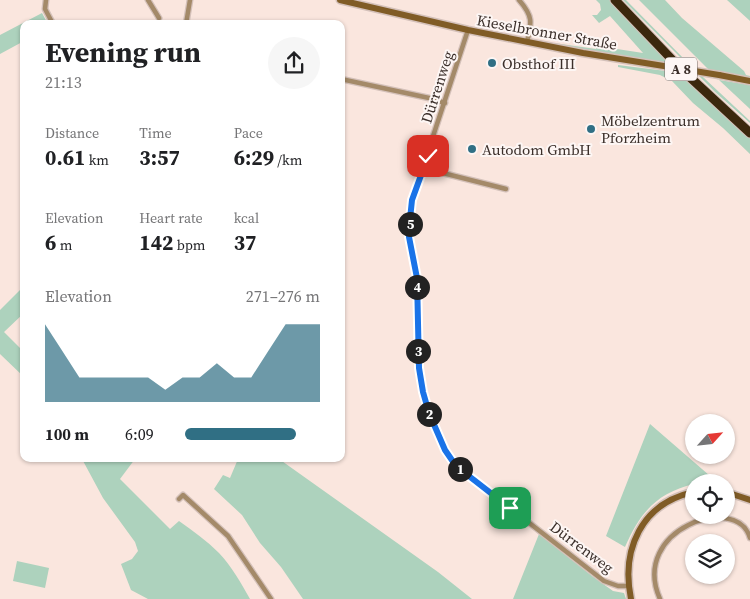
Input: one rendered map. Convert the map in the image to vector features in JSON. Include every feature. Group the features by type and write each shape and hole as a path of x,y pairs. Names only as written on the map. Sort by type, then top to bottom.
{"highway":[{"name":"A 8","path":"615,0 713,101 750,133"},
{"name":"A 8","path":"621,0 708,90 750,127"}],"street":[{"path":"46,0 45,9 51,20"},
{"path":"148,0 159,18"},
{"path":"187,20 190,0"},
{"name":"Kieselbronner Straße","path":"340,0 527,42 750,81"},
{"path":"519,0 530,16 527,42"},
{"name":"Dürrenweg","path":"468,30 412,200 409,237 417,278 419,368 429,413 445,450 456,466 604,581 618,586 628,586"},
{"path":"345,80 429,98 445,104"},
{"path":"423,168 506,189"},
{"path":"179,499 183,495 228,536 271,599"},
{"path":"631,599 628,586 628,568 633,542 645,522 666,504 685,495"},
{"path":"735,495 750,500"},
{"path":"660,599 655,579 656,562 664,546 682,528 696,521 707,519 728,520 744,527 750,538"}],"green space":[{"path":"596,0 610,0 673,64 583,50 554,43 596,49 600,44 643,53 610,16 599,23 592,15 597,15 601,10 600,4"},
{"path":"623,0 626,0 750,123 715,92"},
{"path":"639,0 665,0 682,18 744,71 746,75 750,76 750,79 709,70"},
{"path":"727,0 750,0 750,21 749,20"},
{"path":"42,13 46,20 29,20"},
{"path":"20,25 20,43 0,54 0,35"},
{"path":"618,65 682,73 750,136 750,154 693,103 672,81 660,75 618,67"},
{"path":"719,80 750,85 750,109"},
{"path":"20,290 20,317 4,332 20,348 20,373 0,354 0,310"},
{"path":"650,424 685,454 685,464 696,464 708,474 685,474 685,487 659,499 643,514 625,547 606,536"},
{"path":"84,462 133,462 120,479 170,529 179,521 200,536 224,558 250,599 148,599 131,590 121,564 132,559 138,551 135,542 103,498"},
{"path":"237,462 283,462 438,572 472,599 303,599 281,567 260,543 242,515 214,489 223,475 230,478"},
{"path":"539,534 613,591 624,593 626,599 513,599"},
{"path":"17,561 49,568 45,588 13,581"}],"place":[{"name":"Obsthof III","path":"492,63"},
{"name":"Möbelzentrum Pforzheim","path":"591,129"},
{"name":"Autodom GmbH","path":"472,149"}],"route":[{"path":"428,156 412,200 409,237 417,278 419,368 423,392 429,413 450,459 456,466 510,508"}]}
